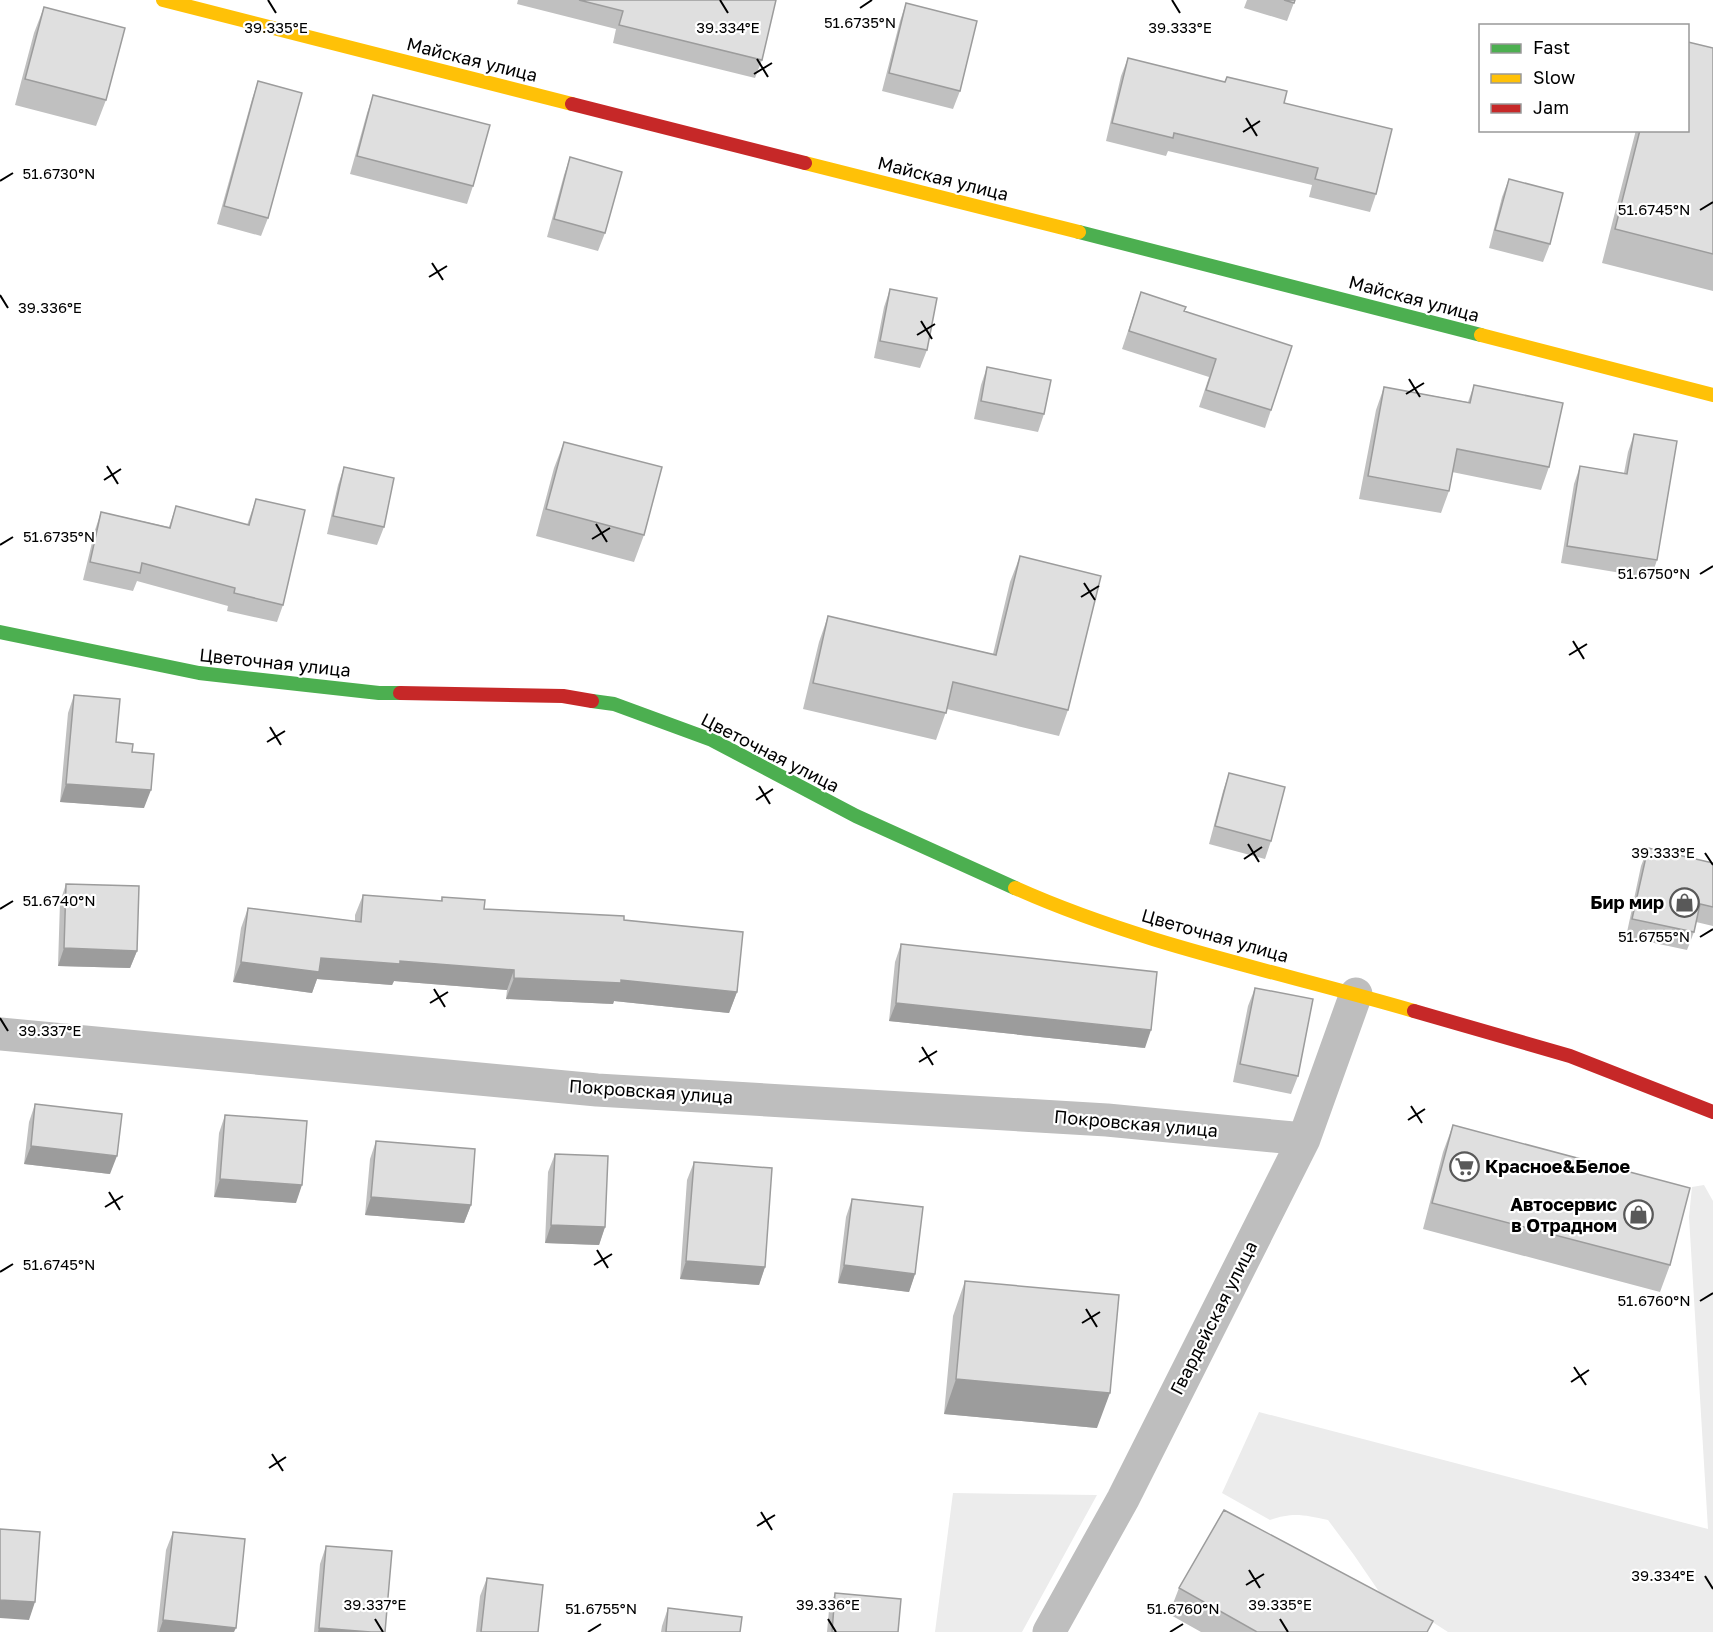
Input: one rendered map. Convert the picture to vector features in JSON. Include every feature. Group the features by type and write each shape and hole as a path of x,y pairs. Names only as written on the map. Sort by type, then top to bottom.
{"street":[{"name":"Майская улица","path":"163,0 1175,256 1713,395"},
{"name":"Цветочная улица","path":"0,632 199,673 379,693 563,696 614,704 712,740 856,816 1027,893 1075,912 1197,951 1570,1056 1713,1113"},
{"name":"Гвардейская улица","path":"1049,1632 1123,1499 1304,1138 1356,994"},
{"name":"Покровская улица","path":"0,1034 597,1090 1107,1120 1304,1138"}],"shaded area":[{"path":"1704,1185 1713,1201 1713,1632 1448,1632 1420,1614 1382,1596 1328,1520 1299,1515 1270,1520 1222,1493 1259,1412 1708,1529 1689,1217 1692,1187"},
{"path":"953,1493 1097,1495 1022,1632 935,1632"}],"building":[{"path":"579,0 776,0 762,60 619,25 623,11"},
{"path":"906,3 977,21 960,91 889,73"},
{"path":"44,7 125,28 106,100 25,79"},
{"path":"1689,42 1713,48 1713,254 1615,229 1639,132 1689,132"},
{"path":"1128,58 1225,82 1227,77 1287,91 1284,103 1392,129 1376,194 1315,179 1318,168 1174,133 1173,138 1112,123"},
{"path":"258,81 302,93 268,218 224,206"},
{"path":"373,95 490,125 473,186 357,156"},
{"path":"570,157 622,172 605,233 554,219"},
{"path":"1509,179 1563,193 1550,244 1495,230"},
{"path":"890,289 937,298 927,350 880,341"},
{"path":"1141,292 1186,307 1184,311 1292,346 1271,410 1206,390 1216,359 1129,331"},
{"path":"987,367 1051,380 1044,414 981,401"},
{"path":"1474,385 1563,403 1549,467 1457,449 1449,491 1368,476 1384,387 1470,403"},
{"path":"1634,434 1677,441 1657,560 1567,546 1580,466 1627,474"},
{"path":"564,442 662,467 644,535 546,509"},
{"path":"344,467 394,478 384,527 333,516"},
{"path":"256,499 305,510 283,605 234,593 235,588 142,563 140,573 90,562 101,512 170,528 176,506 249,525"},
{"path":"1020,556 1101,576 1068,710 953,682 946,713 813,683 828,616 996,655"},
{"path":"74,695 120,699 116,742 133,744 132,752 154,754 151,790 66,784"},
{"path":"1229,773 1285,787 1271,841 1215,826"},
{"path":"1648,848 1713,863 1713,907 1700,904 1694,932 1632,919"},
{"path":"66,884 139,886 137,951 64,948"},
{"path":"363,895 442,901 442,897 485,900 484,909 624,916 624,920 743,932 737,992 621,980 621,983 514,978 514,970 400,961 400,964 321,958 319,972 241,962 248,908 361,922"},
{"path":"901,944 1157,972 1151,1030 896,1003"},
{"path":"1255,988 1313,999 1298,1076 1240,1064"},
{"path":"35,1104 122,1114 117,1156 31,1146"},
{"path":"225,1115 307,1121 302,1185 220,1179"},
{"path":"1453,1125 1690,1188 1670,1265 1432,1203"},
{"path":"376,1141 475,1149 471,1205 371,1197"},
{"path":"555,1154 608,1156 605,1227 551,1225"},
{"path":"694,1162 772,1168 765,1267 686,1261"},
{"path":"852,1199 923,1207 915,1274 844,1265"},
{"path":"965,1281 1119,1295 1110,1393 956,1379"},
{"path":"1224,1510 1433,1621 1427,1632 1257,1632 1179,1588"},
{"path":"0,1529 40,1532 35,1602 0,1600"},
{"path":"173,1532 245,1539 236,1628 163,1620"},
{"path":"326,1546 392,1551 385,1632 319,1628"},
{"path":"487,1578 543,1585 538,1632 481,1632"},
{"path":"835,1593 901,1599 898,1632 832,1632"},
{"path":"668,1608 742,1617 740,1632 666,1632"}],"traffic: fast":[{"path":"1079,232 1481,335"},
{"path":"0,632 199,673 379,693 400,693"},
{"path":"592,701 614,704 712,740 856,816 1015,888"}],"traffic: slow":[{"path":"163,0 572,104"},
{"path":"805,163 1079,232"},
{"path":"1481,335 1713,395"},
{"path":"1015,888 1063,908 1162,942 1414,1011"}],"traffic: jam":[{"path":"572,104 805,163"},
{"path":"400,693 563,696 592,701"},
{"path":"1414,1011 1570,1056 1713,1112"}],"place":[{"name":"Бир мир","path":"1685,903"},
{"name":"Красное&Белое","path":"1464,1167"},
{"name":"Автосервис в Отрадном","path":"1638,1215"}]}
